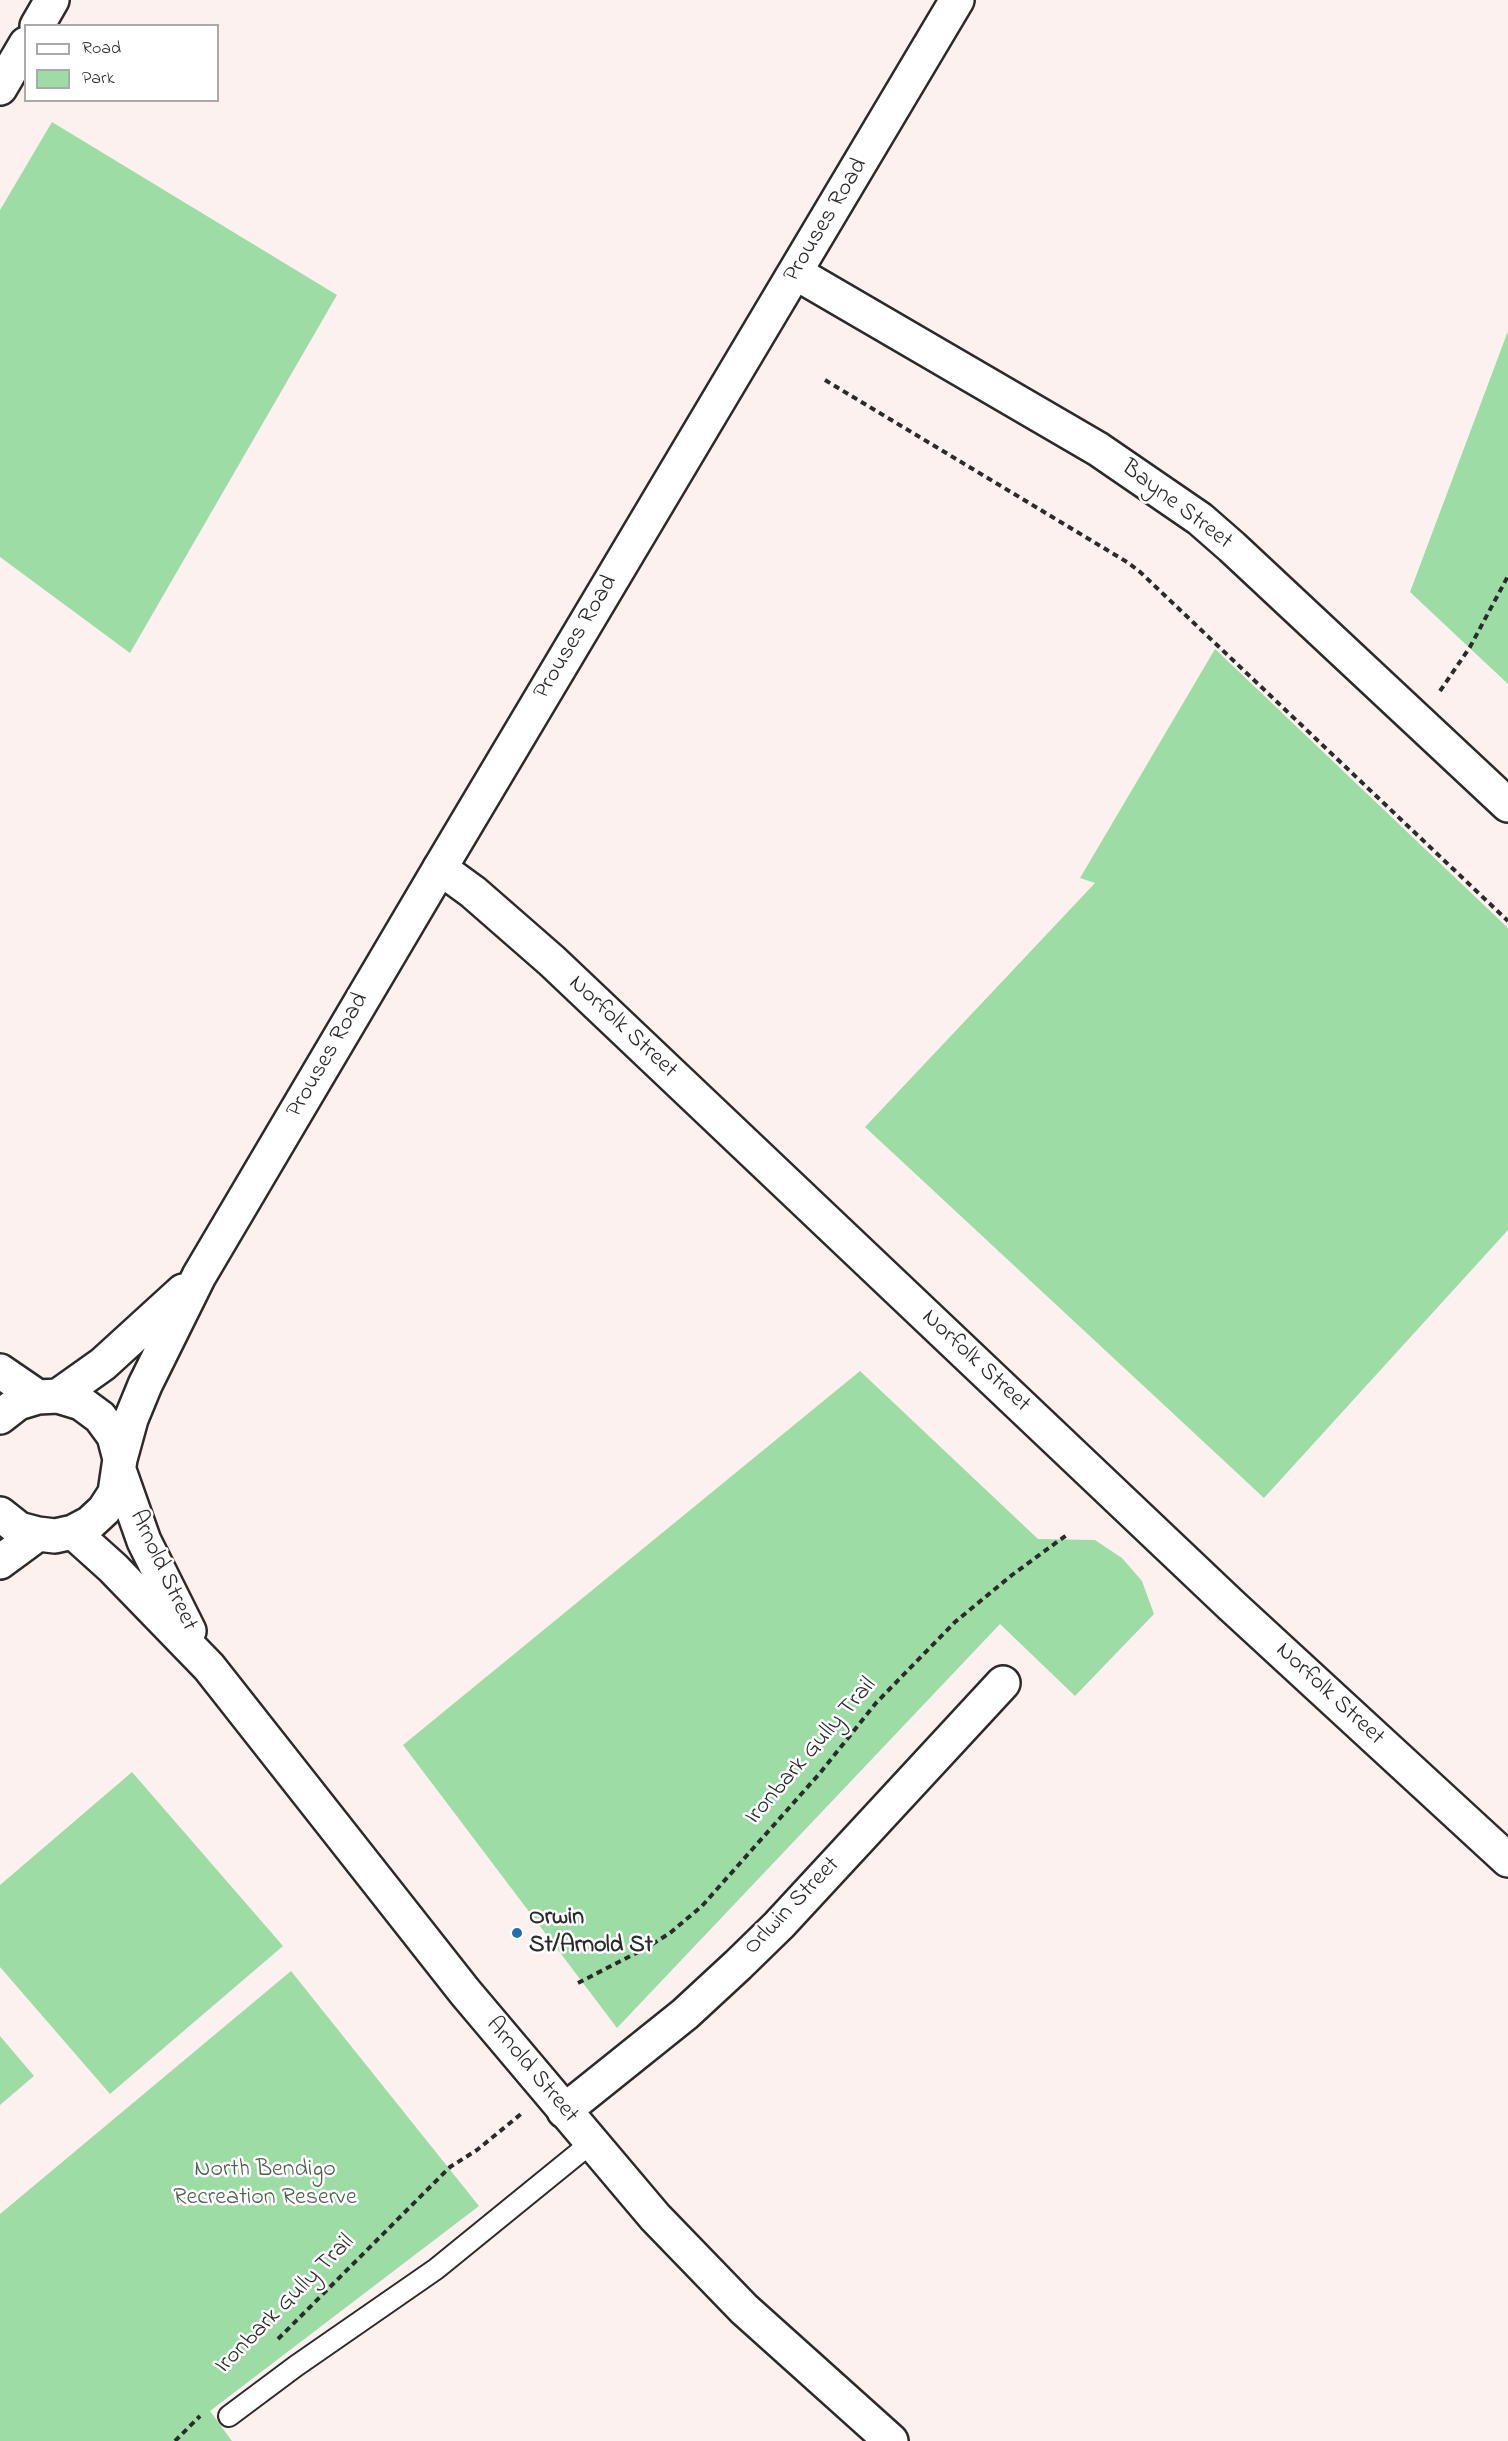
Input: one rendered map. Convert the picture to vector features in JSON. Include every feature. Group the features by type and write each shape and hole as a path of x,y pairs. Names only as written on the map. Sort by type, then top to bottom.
{"street":[{"path":"38,24 52,0"},
{"name":"Prouses Road","path":"73,1532 90,1523 104,1510 115,1493 131,1419 144,1386 199,1276 957,0"},
{"path":"0,88 24,47"},
{"name":"Bayne Street","path":"796,273 1098,449 1167,495 1232,547 1508,805"},
{"name":"Norfolk Street","path":"440,868 473,892 552,961 1223,1597 1508,1860"},
{"name":"Prouses Road","path":"0,1417 18,1403 48,1396 103,1364 199,1276"},
{"name":"Arnold Street","path":"0,1371 48,1396 81,1402 100,1417 114,1436 120,1466 144,1541 209,1667"},
{"path":"0,1514 19,1529 38,1534 55,1536 73,1532"},
{"name":"Arnold Street","path":"73,1532 113,1568 209,1667 381,1887 556,2102 655,2217 744,2309 891,2441"},
{"path":"0,1562 38,1534"},
{"name":"Orlwin Street","path":"556,2102 662,2034 738,1965 787,1916 1004,1683"}],"lane":[{"path":"230,2416 296,2366 435,2269 591,2143"}],"path":[{"path":"825,380 1133,567 1508,921"},
{"path":"1416,719 1458,666 1508,576"},
{"name":"Ironbark Gully Trail","path":"578,1983 646,1948 670,1933 702,1906 820,1773 876,1703 955,1622 1020,1569 1068,1534"},
{"name":"Ironbark Gully Trail","path":"275,2342 450,2167 556,2102"},
{"name":"Ironbark Gully Trail","path":"175,2441 209,2408"}],"green space":[{"path":"52,122 337,295 130,653 0,557 0,210"},
{"path":"1508,331 1508,684 1410,592"},
{"path":"1215,649 1508,928 1508,1230 1264,1498 865,1127 1095,883 1080,878"},
{"path":"860,1371 1038,1539 1095,1540 1122,1558 1142,1581 1154,1614 1075,1696 1000,1624 617,2028 403,1745"},
{"path":"132,1772 283,1946 110,2094 0,1967 0,1885"},
{"name":"North Bendigo Recreation Reserve","path":"291,1971 479,2206 210,2411 232,2441 0,2441 0,2214"},
{"path":"0,2036 34,2076 0,2105"}],"place":[{"name":"Orwin St/Arnold St","path":"517,1933"}]}
